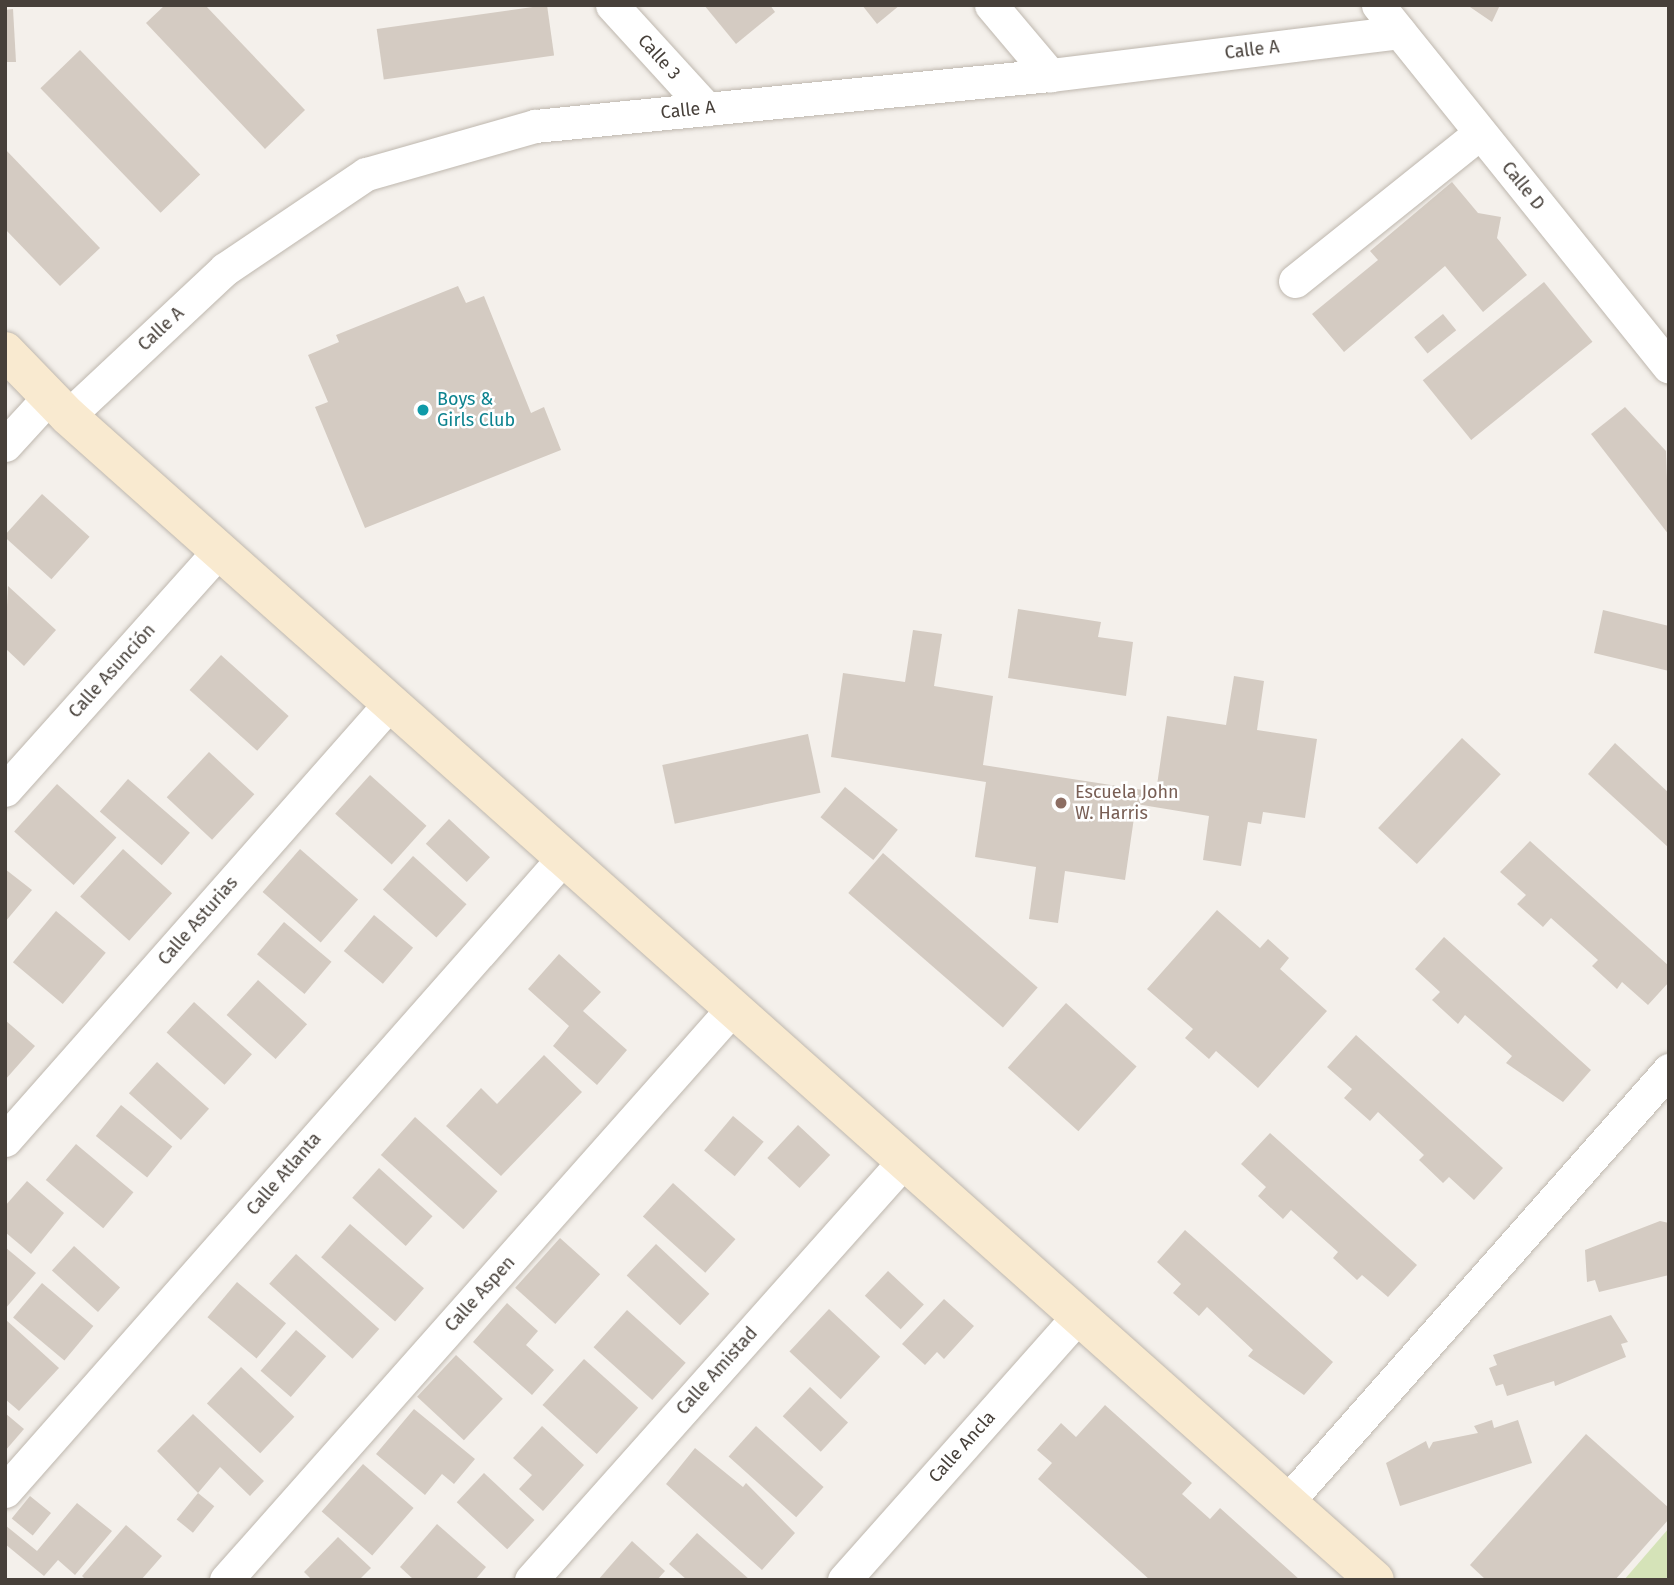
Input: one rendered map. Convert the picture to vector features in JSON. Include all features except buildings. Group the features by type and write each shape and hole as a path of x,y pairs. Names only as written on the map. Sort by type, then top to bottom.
{"street":[{"name":"Calle 3","path":"612,5 707,109"},
{"path":"991,5 1050,75"},
{"name":"Calle D","path":"1378,5 1669,367"},
{"name":"Calle A","path":"5,445 59,407 225,269 366,174 535,126 1050,75 1399,32"},
{"path":"1295,281 1480,133"},
{"path":"5,351 59,407 219,551 1376,1580"},
{"name":"Calle Asunción","path":"5,790 219,551"},
{"name":"Calle Asturias","path":"5,1140 391,702"},
{"name":"Calle Atlanta","path":"5,1491 564,857"},
{"name":"Calle Aspen","path":"226,1580 733,1008"},
{"path":"1287,1502 1669,1070"},
{"name":"Calle Amistad","path":"531,1580 903,1162"},
{"name":"Calle Ancla","path":"844,1580 1079,1315"}],"green space":[{"path":"1669,1528 1669,1580 1624,1580"}],"place":[{"name":"Boys & Girls Club","path":"423,410"},
{"name":"Escuela John W. Harris","path":"1061,803"}]}
